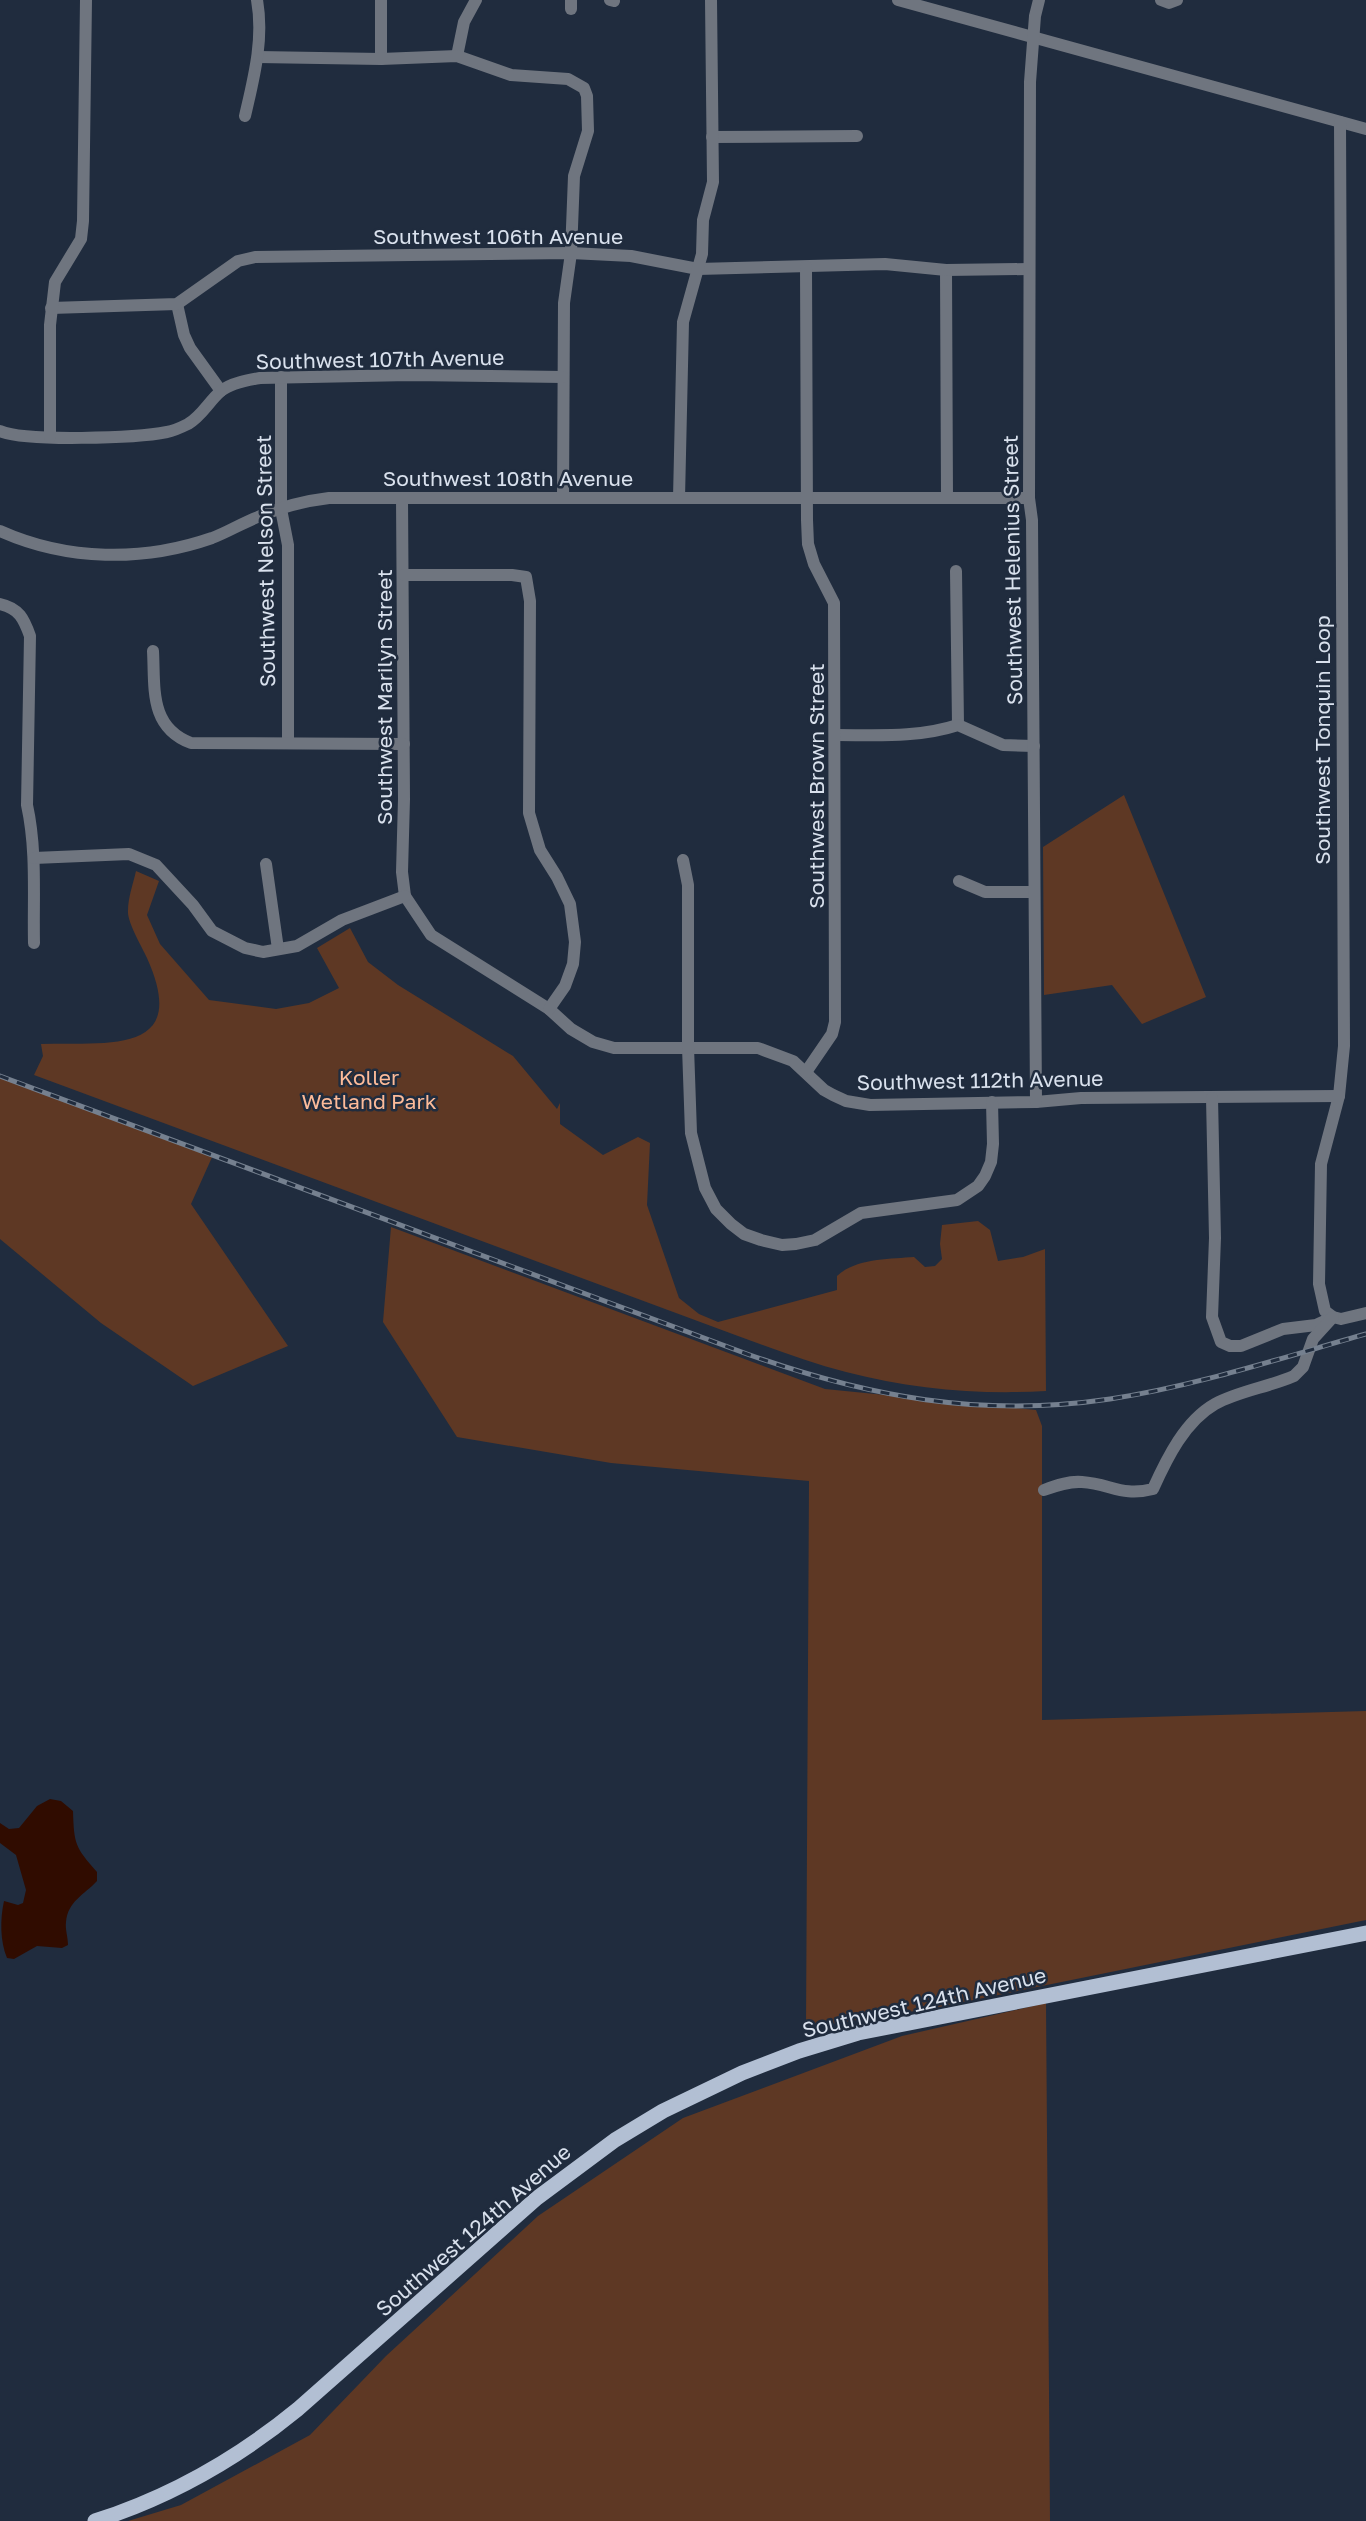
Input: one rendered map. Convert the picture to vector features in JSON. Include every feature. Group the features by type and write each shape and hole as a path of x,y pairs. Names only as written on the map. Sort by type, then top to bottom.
{"main road":[{"name":"Southwest 124th Avenue","path":"95,2521 146,2503 184,2486 260,2439 298,2409 562,2178 644,2122 712,2086 799,2051 858,2034 1366,1933"}],"street":[{"path":"50,437 51,308 55,282 74,254 81,239 82,230 86,0"},
{"path":"246,116 258,57 260,17 257,0"},
{"path":"381,0 381,59"},
{"path":"457,56 464,22 476,0"},
{"path":"679,498 681,340 683,322 702,254 703,220 712,192 711,0"},
{"path":"898,0 1366,129"},
{"name":"Southwest Helenius Street","path":"1036,1102 1028,269 1030,82 1039,0"},
{"path":"1161,0 1169,3 1177,0"},
{"path":"258,57 381,59 457,56 522,78 568,79 584,88 587,96 588,131 574,176 571,253 564,303 563,498"},
{"name":"Southwest Tonquin Loop","path":"1333,1317 1325,1311 1322,1302 1318,1247 1321,1164 1339,1096 1344,1046 1340,122"},
{"path":"712,137 857,136"},
{"name":"Southwest 106th Avenue","path":"177,304 238,261 255,257 571,253 631,256 698,269 885,264 946,270 1028,269"},
{"name":"Southwest Brown Street","path":"806,267 808,544 814,564 834,603 836,735 835,1022 832,1034 806,1072"},
{"path":"946,270 946,498"},
{"path":"51,308 177,304 184,335 190,348 221,391"},
{"name":"Southwest 107th Avenue","path":"0,431 22,436 50,437 142,435 169,432 188,424 202,413 221,391 247,380 563,377"},
{"name":"Southwest Nelson Street","path":"281,378 281,509 288,545 288,743"},
{"name":"Southwest 108th Avenue","path":"0,531 45,547 70,552 97,555 144,554 178,548 208,539 281,509 307,501 329,498 1029,498"},
{"name":"Southwest Marilyn Street","path":"402,498 404,575 402,872 405,896"},
{"path":"956,571 957,725"},
{"path":"404,575 526,577 530,601 529,813 540,850 570,904 575,942 573,964 565,986 549,1009"},
{"path":"6,605 26,622 30,636 27,805 32,828 34,858 34,943"},
{"path":"153,651 156,705 165,726 177,738 207,745 404,744"},
{"path":"836,735 916,734 957,725 1003,745 1034,746"},
{"path":"34,858 129,854 156,865 212,931 245,948 263,951 297,946 342,920 405,896"},
{"path":"683,860 688,885 688,1047 691,1133 705,1188 716,1209 731,1224 754,1238 782,1245 796,1244 815,1240 861,1214 938,1204 968,1195 985,1176 991,1162 992,1102"},
{"path":"266,864 278,949"},
{"path":"959,881 985,892 1034,892"},
{"name":"Southwest 112th Avenue","path":"405,896 431,934 549,1009 571,1029 593,1042 614,1048 758,1048 793,1061 824,1090 858,1104 1036,1102 1081,1098 1339,1096"},
{"path":"1212,1098 1215,1238 1212,1317 1221,1341 1230,1346 1241,1346 1282,1329 1316,1326 1333,1317 1341,1319 1366,1313"},
{"path":"1044,1490 1061,1484 1081,1482 1126,1493 1153,1489 1179,1441 1197,1416 1216,1403 1294,1376 1308,1359 1312,1339 1333,1317"}],"green space":[{"path":"1124,795 1206,997 1142,1024 1112,985 1044,995 1043,847"},
{"name":"Koller Wetland Park","path":"136,871 159,881 147,915 160,944 209,1000 276,1009 309,1003 339,988 317,948 350,928 368,962 398,985 513,1056 557,1109 560,1103 560,1124 603,1155 638,1137 650,1143 647,1205 679,1298 699,1314 718,1322 837,1290 837,1276 863,1263 914,1257 925,1267 935,1266 942,1259 940,1244 942,1225 978,1221 990,1230 998,1261 1023,1257 1045,1249 1046,1391 996,1392 921,1387 846,1372 792,1356 34,1075 43,1056 41,1044 92,1044 136,1037 150,1028 158,1012 158,990 147,958 128,916"},
{"path":"0,1076 213,1155 191,1204 288,1346 193,1386 101,1323 0,1239"},
{"path":"391,1227 825,1389 1036,1410 1042,1426 1042,1720 1366,1711 1366,1920 934,2008 806,2028 809,1481 611,1463 457,1437 383,1322"},
{"path":"1046,2003 1050,2521 128,2521 181,2505 310,2435 386,2356 538,2216 683,2118 902,2036"}],"shaded area":[{"path":"50,1799 61,1801 73,1811 77,1844 84,1857 97,1872 97,1881 73,1903 67,1915 68,1945 62,1948 37,1946 14,1959 7,1958 1,1930 4,1901 18,1905 23,1903 26,1890 16,1855 0,1843 0,1823 9,1829 19,1828 37,1806"}],"railway":[{"path":"0,1076 747,1354 837,1382 881,1392 926,1400 1016,1406 1110,1399 1206,1379 1366,1334"}]}
